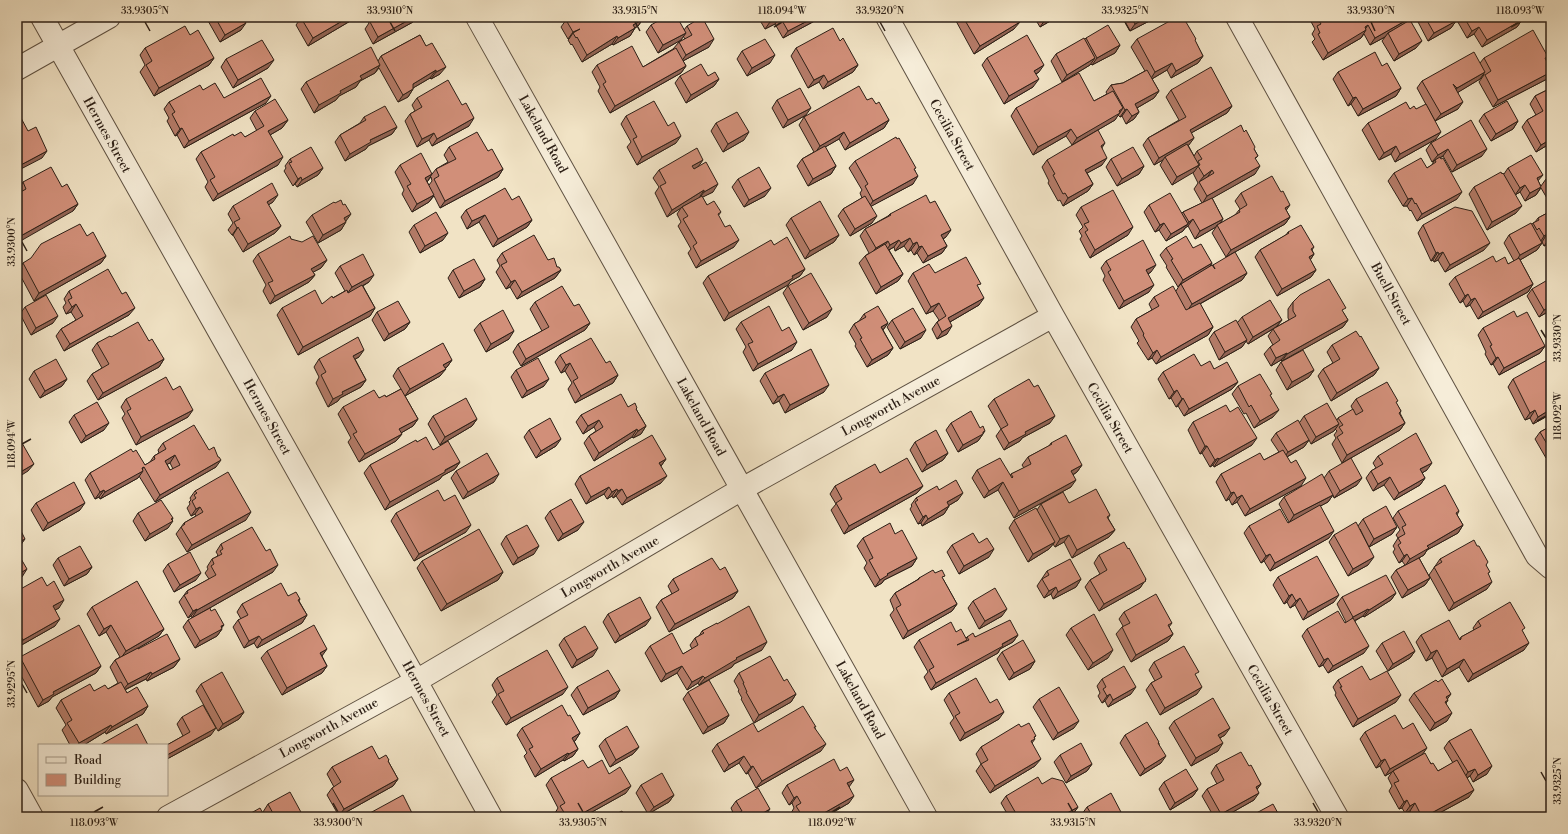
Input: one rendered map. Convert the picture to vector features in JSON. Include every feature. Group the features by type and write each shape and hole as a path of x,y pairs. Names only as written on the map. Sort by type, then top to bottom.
{"street":[{"name":"Hermes Street","path":"42,17 491,817"},
{"path":"17,69 109,17"},
{"name":"Lakeland Road","path":"478,17 926,817"},
{"name":"Cecilia Street","path":"887,17 1053,316 1336,817"},
{"name":"Buell Street","path":"1237,17 1537,556 1551,568"},
{"name":"Longworth Avenue","path":"168,817 416,681 742,489 1053,316"},
{"path":"17,790 32,817"}],"building":[{"path":"215,17 243,17 246,23 225,35"},
{"path":"349,17 313,38 301,18"},
{"path":"376,17 414,17 378,37 370,22"},
{"path":"571,17 642,17 643,19 633,25 635,28 618,38 617,36 587,55 577,37 576,38 573,33 580,29 573,32 566,20"},
{"path":"665,17 677,17 686,33 663,45 651,25"},
{"path":"702,17 714,39 686,55 679,42 692,35 687,26"},
{"path":"767,17 779,17 770,22"},
{"path":"780,17 815,17 788,31"},
{"path":"963,17 1017,17 1020,22 980,46"},
{"path":"1043,17 1050,17 1045,20"},
{"path":"1131,17 1148,17 1135,24"},
{"path":"1177,17 1183,17 1196,39 1195,40 1203,56 1176,71 1172,63 1155,72 1137,39"},
{"path":"1317,17 1412,17 1375,38 1368,25 1365,27 1366,30 1328,53 1318,34 1320,33 1317,26 1321,24"},
{"path":"1425,17 1454,17 1456,21 1434,33"},
{"path":"1464,17 1520,17 1522,20 1487,40 1479,27 1472,31"},
{"path":"1410,20 1422,41 1399,54 1388,33"},
{"path":"1108,25 1120,45 1097,58 1086,38"},
{"path":"185,26 190,35 198,30 214,58 159,88 146,65 152,61 145,48"},
{"path":"833,28 840,41 843,38 858,65 828,82 824,75 814,80 796,48"},
{"path":"1533,30 1548,57 1545,58 1551,72 1498,100 1485,75 1491,71 1484,58"},
{"path":"420,35 426,46 432,43 446,67 436,72 436,70 413,84 413,89 403,95 381,56"},
{"path":"1027,35 1044,65 1034,71 1039,79 1009,96 987,58"},
{"path":"1084,38 1095,58 1067,75 1056,54"},
{"path":"765,39 775,55 752,68 742,51"},
{"path":"262,40 274,60 238,80 226,59"},
{"path":"632,46 643,67 676,48 686,66 615,106 603,84 606,82 597,65"},
{"path":"371,47 380,65 360,76 362,79 340,91 341,93 319,105 306,82"},
{"path":"1375,52 1382,66 1387,63 1401,88 1363,109 1356,97 1353,98 1338,72"},
{"path":"1474,52 1485,72 1457,88 1453,84 1463,102 1441,114 1422,81"},
{"path":"701,64 708,76 715,72 719,79 691,95 680,76"},
{"path":"1211,67 1232,106 1190,130 1194,138 1159,158 1148,138 1186,117 1171,90"},
{"path":"1147,70 1159,91 1135,104 1139,112 1132,116 1127,109 1125,110 1111,85 1123,83"},
{"path":"1079,73 1094,101 1113,91 1123,108 1119,111 1120,113 1077,138 1071,129 1038,147 1016,108"},
{"path":"261,78 271,96 189,141 182,128 180,129 172,114 175,112 169,102 200,85 203,90 215,83 224,98"},
{"path":"448,80 462,105 466,103 474,118 437,139 434,133 422,139 410,114 422,107 417,98"},
{"path":"859,86 867,100 872,98 876,104 879,102 889,120 850,143 844,132 820,146 804,117"},
{"path":"800,88 811,108 788,120 777,100"},
{"path":"1551,88 1551,139 1541,145 1527,120 1543,111 1535,96"},
{"path":"275,99 288,120 268,131 283,157 218,194 210,180 215,177 201,152 233,134 234,136 241,132 245,137 264,126 255,111"},
{"path":"654,101 668,126 674,122 681,136 642,157 633,139 637,137 626,116"},
{"path":"1507,101 1518,121 1496,134 1484,114"},
{"path":"1406,102 1410,109 1414,106 1416,109 1426,104 1441,132 1400,154 1396,146 1384,153 1368,123"},
{"path":"385,106 397,127 370,140 371,142 350,154 340,135 366,120 364,117"},
{"path":"737,112 749,132 728,144 716,123"},
{"path":"21,118 28,131 36,127 47,151 17,167 17,120"},
{"path":"1471,120 1487,149 1457,165 1448,149 1438,155 1431,143"},
{"path":"1241,125 1244,132 1246,130 1255,147 1254,149 1258,156 1255,158 1260,166 1207,196 1199,182 1214,173 1212,170 1204,176 1198,166 1200,165 1198,161 1202,159 1197,151"},
{"path":"1098,130 1105,143 1101,146 1107,158 1085,170 1093,184 1068,198 1065,193 1063,194 1053,175 1055,174 1047,160"},
{"path":"477,132 488,151 492,149 503,169 445,201 434,179 439,176 436,169 456,159 449,147"},
{"path":"896,137 897,139 899,138 916,168 914,169 918,176 873,201 865,186 868,184 855,161"},
{"path":"1187,144 1199,165 1177,177 1165,157"},
{"path":"825,146 836,166 813,179 802,159"},
{"path":"311,147 323,168 302,180 301,177 298,179 289,163 292,162 290,159"},
{"path":"1133,147 1144,166 1122,179 1111,159"},
{"path":"697,148 703,160 692,166 694,169 706,162 718,184 704,192 704,190 672,210 660,186 666,183 659,170"},
{"path":"421,153 432,174 425,178 434,195 417,204 407,186 411,184 400,165"},
{"path":"1531,155 1543,175 1537,178 1541,187 1530,193 1525,185 1520,188 1508,168"},
{"path":"1440,157 1441,159 1443,158 1462,192 1422,214 1412,198 1408,199 1394,173 1421,158 1427,168 1436,162 1435,160"},
{"path":"51,167 62,187 67,184 78,204 17,238 17,194 26,189 23,182"},
{"path":"759,167 771,188 749,200 738,179"},
{"path":"1501,172 1522,206 1492,222 1474,187"},
{"path":"1272,176 1281,192 1283,191 1290,205 1285,208 1290,217 1231,250 1217,225 1240,212 1239,210 1247,205 1241,193"},
{"path":"1551,176 1551,188 1546,179"},
{"path":"272,183 278,195 267,202 281,226 248,244 234,222 240,219 233,206"},
{"path":"505,188 512,200 519,196 532,220 498,239 485,215 472,221 466,210"},
{"path":"1113,190 1133,227 1095,250 1085,232 1088,230 1084,224 1089,222 1081,207"},
{"path":"1170,193 1188,224 1171,234 1164,223 1160,225 1149,205"},
{"path":"926,195 930,203 935,201 951,230 941,235 947,246 928,256 922,246 919,247 917,242 913,244 910,238 901,243 899,240 890,245 888,241 876,248 865,229"},
{"path":"702,196 707,205 714,201 721,212 718,214 725,227 730,225 739,240 701,261 693,246 697,243 683,219 688,216 682,207"},
{"path":"865,196 877,216 855,229 843,209"},
{"path":"1212,198 1223,219 1200,231 1193,219 1189,222 1183,212"},
{"path":"341,200 343,205 345,204 351,214 344,218 346,222 323,235 312,215 334,202 335,203"},
{"path":"820,201 839,235 810,251 791,218"},
{"path":"1455,207 1472,211 1490,243 1450,265 1443,252 1439,254 1438,252 1436,253 1423,225"},
{"path":"1551,211 1551,238 1549,239 1547,234 1544,236 1539,228 1537,230 1533,223 1539,220 1538,218"},
{"path":"436,212 448,233 425,246 414,225"},
{"path":"1531,223 1542,243 1520,255 1509,235"},
{"path":"80,224 87,236 93,232 106,256 39,293 23,263 31,258 41,244"},
{"path":"1301,225 1314,247 1311,249 1314,254 1309,257 1316,270 1282,289 1260,250"},
{"path":"534,235 548,260 554,258 557,267 561,270 522,292 515,280 511,282 501,265 507,262 502,253"},
{"path":"290,236 291,239 302,242 313,236 327,260 311,269 315,275 275,296 268,283 273,281 258,254"},
{"path":"1186,236 1193,248 1201,244 1212,263 1183,280 1171,260 1173,259 1166,248"},
{"path":"787,237 805,269 792,276 793,278 729,313 708,276 771,240 774,245"},
{"path":"1143,240 1156,265 1146,270 1154,285 1124,301 1108,272 1111,270 1106,261"},
{"path":"885,244 903,274 881,287 865,256"},
{"path":"1235,252 1247,273 1192,304 1181,284 1212,265 1215,269 1213,265"},
{"path":"363,254 374,275 352,287 340,266"},
{"path":"1493,256 1496,262 1505,257 1508,264 1519,258 1533,284 1483,312 1475,298 1471,300 1468,294 1465,296 1455,277"},
{"path":"966,257 981,284 977,285 984,298 948,318 952,326 942,332 937,322 946,316 939,303 931,307 913,273 929,264 935,273"},
{"path":"17,259 22,269 17,272"},
{"path":"474,259 485,279 464,291 453,270"},
{"path":"108,269 122,294 126,292 135,308 70,344 61,329 83,316 76,304 72,307 68,300 72,298 69,291"},
{"path":"811,273 832,309 809,323 788,286"},
{"path":"1551,278 1551,306 1544,310 1532,289"},
{"path":"1329,279 1346,308 1342,310 1348,320 1287,354 1276,358 1270,347 1280,340 1273,329 1296,316 1293,311 1293,302 1300,295"},
{"path":"362,285 375,308 303,347 282,308 315,290 322,304 332,296 333,298 347,290 348,293"},
{"path":"562,286 574,306 579,304 590,323 526,359 518,344 549,327 535,302"},
{"path":"1173,286 1186,310 1200,303 1213,327 1161,357 1157,350 1153,353 1136,319 1159,306 1154,297"},
{"path":"46,295 58,316 36,328 25,307"},
{"path":"1270,300 1282,320 1253,337 1242,317"},
{"path":"398,301 410,322 389,334 377,312"},
{"path":"769,306 782,331 789,327 797,342 758,364 748,344 753,342 741,322"},
{"path":"878,306 888,323 881,327 893,348 872,360 860,339 862,338 854,324 866,317 864,314"},
{"path":"913,308 926,330 905,342 892,320"},
{"path":"503,310 514,331 491,344 480,323"},
{"path":"1514,311 1517,317 1527,312 1545,346 1504,368 1498,357 1496,358 1490,346 1492,345 1483,328"},
{"path":"1236,320 1247,340 1225,352 1214,332"},
{"path":"138,322 149,341 152,339 164,359 103,393 92,374 109,364 97,343"},
{"path":"1356,331 1360,337 1361,336 1379,368 1337,393 1323,369 1340,359 1332,345"},
{"path":"358,337 364,350 353,356 366,380 342,392 343,394 333,399 321,375 326,372 319,359"},
{"path":"591,338 606,363 610,361 618,375 581,396 573,381 578,378 570,363 566,365 560,355"},
{"path":"443,343 452,360 443,365 446,369 410,389 398,368"},
{"path":"811,349 829,385 790,405 784,394 778,397 765,373"},
{"path":"1303,350 1314,370 1292,382 1281,362"},
{"path":"1194,354 1201,366 1210,361 1214,369 1227,362 1238,382 1189,409 1177,390 1174,392 1163,372"},
{"path":"538,358 549,379 527,391 516,370"},
{"path":"1551,358 1551,409 1538,417 1535,410 1530,413 1513,379"},
{"path":"56,359 67,379 45,391 34,371"},
{"path":"1260,374 1272,394 1270,395 1279,410 1260,421 1251,405 1249,407 1238,386"},
{"path":"166,377 173,390 180,386 193,410 141,437 127,411 131,409 126,399"},
{"path":"1029,379 1034,387 1038,385 1055,416 1025,432 1026,434 1009,443 1001,429 1008,425 994,399"},
{"path":"1387,382 1398,401 1396,402 1401,411 1399,413 1405,423 1347,455 1337,437 1343,433 1339,427 1343,425 1338,418 1353,409 1356,415 1363,411 1356,399"},
{"path":"401,389 418,419 399,429 402,434 365,454 353,434 357,432 343,407 374,390 379,398 385,395 386,397"},
{"path":"621,394 628,407 635,403 636,409 646,426 638,431 637,429 599,453 589,436 603,427 599,420 588,426 581,415"},
{"path":"466,398 477,419 445,437 433,416"},
{"path":"97,402 109,423 86,436 74,415"},
{"path":"1327,403 1339,424 1316,437 1304,416"},
{"path":"1226,405 1230,412 1238,407 1257,438 1215,460 1207,446 1205,446 1193,422"},
{"path":"971,411 980,428 983,426 985,431 983,434 963,445 951,423"},
{"path":"550,418 561,439 541,451 529,430"},
{"path":"1298,420 1309,440 1288,452 1276,433"},
{"path":"194,425 209,450 214,447 218,457 221,460 160,495 144,467 142,468 143,471 105,492 104,490 100,492 90,473 131,449 133,452 136,450 145,465 155,459 154,456 166,449 163,443","holes":["175,455 180,465 170,470 165,461"]},
{"path":"1551,426 1551,451 1540,432"},
{"path":"936,430 948,453 927,465 915,442"},
{"path":"1416,433 1432,463 1420,469 1425,478 1399,493 1390,477 1378,484 1371,471 1383,464 1378,456"},
{"path":"652,435 666,459 659,463 667,476 627,498 622,489 618,491 617,489 612,492 609,487 591,497 580,476"},
{"path":"1066,435 1082,465 1071,471 1076,480 1019,511 1003,482 989,491 977,470 1000,458 1012,478 1013,477 1011,474 1031,464 1028,457"},
{"path":"426,437 433,450 448,441 460,462 445,470 445,472 390,502 370,465 416,440 417,442"},
{"path":"22,443 34,464 17,474 17,446"},
{"path":"1283,450 1291,463 1296,460 1306,478 1250,509 1242,495 1237,498 1234,492 1231,493 1221,474 1260,453 1264,460"},
{"path":"487,453 499,474 468,492 456,471"},
{"path":"907,458 923,486 849,526 836,503 842,499 835,486 875,464 880,473"},
{"path":"1351,458 1362,478 1340,491 1329,471"},
{"path":"228,472 251,512 192,545 181,527 185,524 184,523 203,512 200,507 196,509 192,501 196,498 194,495 197,493 195,491"},
{"path":"1322,474 1333,495 1294,515 1284,497"},
{"path":"956,480 963,493 947,502 949,506 928,519 926,515 923,517 915,502 918,500 916,498 937,486 939,490"},
{"path":"74,482 85,503 48,523 36,503"},
{"path":"1445,485 1459,511 1456,513 1463,525 1427,546 1429,548 1410,559 1407,554 1404,556 1398,545 1401,543 1398,538 1405,534 1402,527 1406,525 1398,511"},
{"path":"1096,489 1110,515 1107,517 1115,530 1077,550 1069,535 1060,539 1041,504 1063,492 1069,503"},
{"path":"438,490 444,501 455,495 471,525 419,554 396,513"},
{"path":"571,499 584,522 563,534 550,511"},
{"path":"161,500 173,518 171,519 173,521 150,534 138,513"},
{"path":"1320,505 1334,531 1275,563 1270,554 1266,556 1249,526 1280,509 1288,523"},
{"path":"1386,506 1397,527 1374,539 1363,519"},
{"path":"1036,508 1055,542 1033,554 1014,520"},
{"path":"1356,522 1374,557 1353,569 1334,535"},
{"path":"890,523 895,534 902,530 917,558 887,574 888,575 880,580 869,560 873,558 863,538"},
{"path":"527,525 539,546 518,558 506,536"},
{"path":"19,527 25,539 17,543 17,528"},
{"path":"252,527 266,551 270,549 278,565 193,611 184,595 188,593 187,591 216,575 211,566 214,564 212,559 222,554 220,551 223,549 221,544"},
{"path":"479,529 503,572 447,604 422,561"},
{"path":"973,533 979,543 987,538 994,549 964,566 952,545"},
{"path":"1474,540 1488,562 1486,565 1490,572 1488,573 1492,582 1454,603 1434,567 1442,562 1440,559"},
{"path":"1124,542 1128,549 1129,548 1146,581 1104,604 1090,580 1107,570 1099,555"},
{"path":"80,546 92,567 69,579 58,558"},
{"path":"17,552 27,569 17,575"},
{"path":"190,552 201,573 180,585 168,564"},
{"path":"1317,556 1339,595 1308,612 1300,598 1296,601 1292,594 1289,596 1278,577"},
{"path":"712,558 720,570 725,567 738,591 675,624 661,600 679,590 673,579"},
{"path":"1419,558 1430,578 1408,590 1396,570"},
{"path":"1070,559 1081,579 1058,592 1056,587 1049,591 1042,579 1049,575 1047,571"},
{"path":"933,570 935,573 942,570 945,576 942,577 957,604 908,631 896,608 901,605 895,593"},
{"path":"1386,575 1396,593 1369,610 1368,609 1353,617 1342,597"},
{"path":"42,577 47,586 54,581 64,600 53,606 60,619 23,640 17,630 17,591"},
{"path":"137,581 164,629 126,651 111,625 104,629 92,607"},
{"path":"281,583 288,596 296,592 300,599 298,600 307,615 262,640 259,636 249,641 238,620 248,615 242,604"},
{"path":"995,588 1007,609 985,621 973,601"},
{"path":"1156,594 1172,623 1168,625 1173,634 1136,655 1122,627 1130,623 1124,612"},
{"path":"640,597 651,618 620,636 608,614"},
{"path":"1510,602 1525,628 1522,630 1529,643 1473,674 1464,659 1447,669 1437,650 1431,653 1421,635 1449,620 1460,640 1461,637 1481,626 1478,621"},
{"path":"749,606 767,642 736,658 737,659 705,678 703,676 692,682 682,666 666,674 650,646 672,633 683,654 698,645 695,638 704,633 702,631"},
{"path":"210,608 211,611 215,609 224,625 221,626 222,629 200,641 188,620"},
{"path":"1338,611 1345,623 1353,618 1369,646 1333,666 1328,658 1324,660 1307,629"},
{"path":"1094,614 1113,650 1093,663 1071,628"},
{"path":"1010,620 1018,635 1002,644 1003,646 936,683 929,670 934,667 919,640 951,622 956,632 961,629 967,640 957,645 969,640 967,637 973,633 975,637"},
{"path":"79,625 101,666 53,692 54,694 43,700 20,657"},
{"path":"314,625 327,649 320,653 327,666 287,688 267,651"},
{"path":"585,626 598,648 577,660 564,638"},
{"path":"1404,631 1415,651 1393,664 1382,643"},
{"path":"167,634 180,659 152,674 151,672 128,684 115,660"},
{"path":"1023,640 1035,661 1014,673 1002,652"},
{"path":"1184,646 1199,672 1195,674 1202,687 1165,708 1151,683 1162,677 1154,662"},
{"path":"547,650 568,687 511,718 498,694 504,691 497,678"},
{"path":"770,656 784,681 787,679 796,694 759,715 746,692 744,683 739,673"},
{"path":"1124,666 1136,687 1113,700 1110,694 1107,696 1103,689 1106,687 1102,679"},
{"path":"1362,666 1370,680 1387,671 1401,695 1358,719 1340,687 1342,687 1338,680"},
{"path":"608,670 620,690 588,708 577,687"},
{"path":"222,672 244,712 223,724 201,684"},
{"path":"976,678 990,703 997,699 1004,712 965,733 955,716 960,713 949,693"},
{"path":"1442,679 1451,694 1446,697 1448,700 1445,702 1452,713 1435,723 1414,693 1436,680 1438,682"},
{"path":"709,680 729,715 708,727 688,692"},
{"path":"121,682 127,693 137,687 148,706 112,727 111,725 79,743 67,723 72,720 61,700 90,684 94,691 105,685 108,689"},
{"path":"1059,687 1079,721 1058,733 1039,699"},
{"path":"1213,698 1230,728 1218,735 1223,743 1196,758 1174,721"},
{"path":"203,705 216,728 168,754 168,744 190,732 182,717"},
{"path":"562,705 568,716 570,715 580,733 572,738 578,749 569,754 568,753 541,769 529,749 533,747 522,728"},
{"path":"803,706 816,727 814,727 826,744 762,781 753,766 751,767 744,756 729,765 717,744 753,723 758,732"},
{"path":"1395,715 1403,729 1413,723 1427,748 1390,769 1385,759 1381,761 1365,732"},
{"path":"1147,722 1166,756 1145,769 1125,735"},
{"path":"1029,723 1036,736 1034,737 1035,739 1031,741 1041,759 995,786 981,764 988,760 981,747 1019,724 1021,727"},
{"path":"137,724 147,744 102,744"},
{"path":"627,726 639,747 616,760 605,739"},
{"path":"1471,729 1492,766 1478,775 1475,769 1468,772 1449,741"},
{"path":"1081,743 1092,764 1071,776 1060,755"},
{"path":"372,746 379,759 386,755 398,779 344,809 332,788 341,782 332,767"},
{"path":"1241,752 1249,766 1251,765 1261,784 1256,787 1259,793 1221,814 1207,789 1224,780 1216,765"},
{"path":"1425,753 1431,764 1433,763 1438,771 1457,760 1474,790 1422,817 1415,803 1410,806 1407,800 1404,802 1394,783 1399,781 1393,771"},
{"path":"834,759 840,771 847,767 854,780 847,783 854,796 817,817 803,817 796,806 801,803 797,796 794,798 787,785"},
{"path":"583,760 588,768 602,760 609,774 620,767 631,786 576,817 567,817 560,806 565,803 551,778"},
{"path":"1186,769 1198,789 1175,803 1164,782"},
{"path":"662,773 674,795 654,807 641,785"},
{"path":"1038,777 1042,784 1052,778 1063,781 1078,807 1060,817 1018,817 1006,796"},
{"path":"758,788 770,809 756,817 733,817 742,811 736,801"},
{"path":"290,792 302,814 297,817 275,817 268,804"},
{"path":"1111,793 1122,814 1116,817 1093,817 1087,807"},
{"path":"403,795 414,817 372,817 370,813"},
{"path":"1273,804 1280,817 1249,817"},
{"path":"260,808 265,817 244,817"},
{"path":"622,811 625,817 610,817"},
{"path":"857,812 860,817 847,817"}]}
